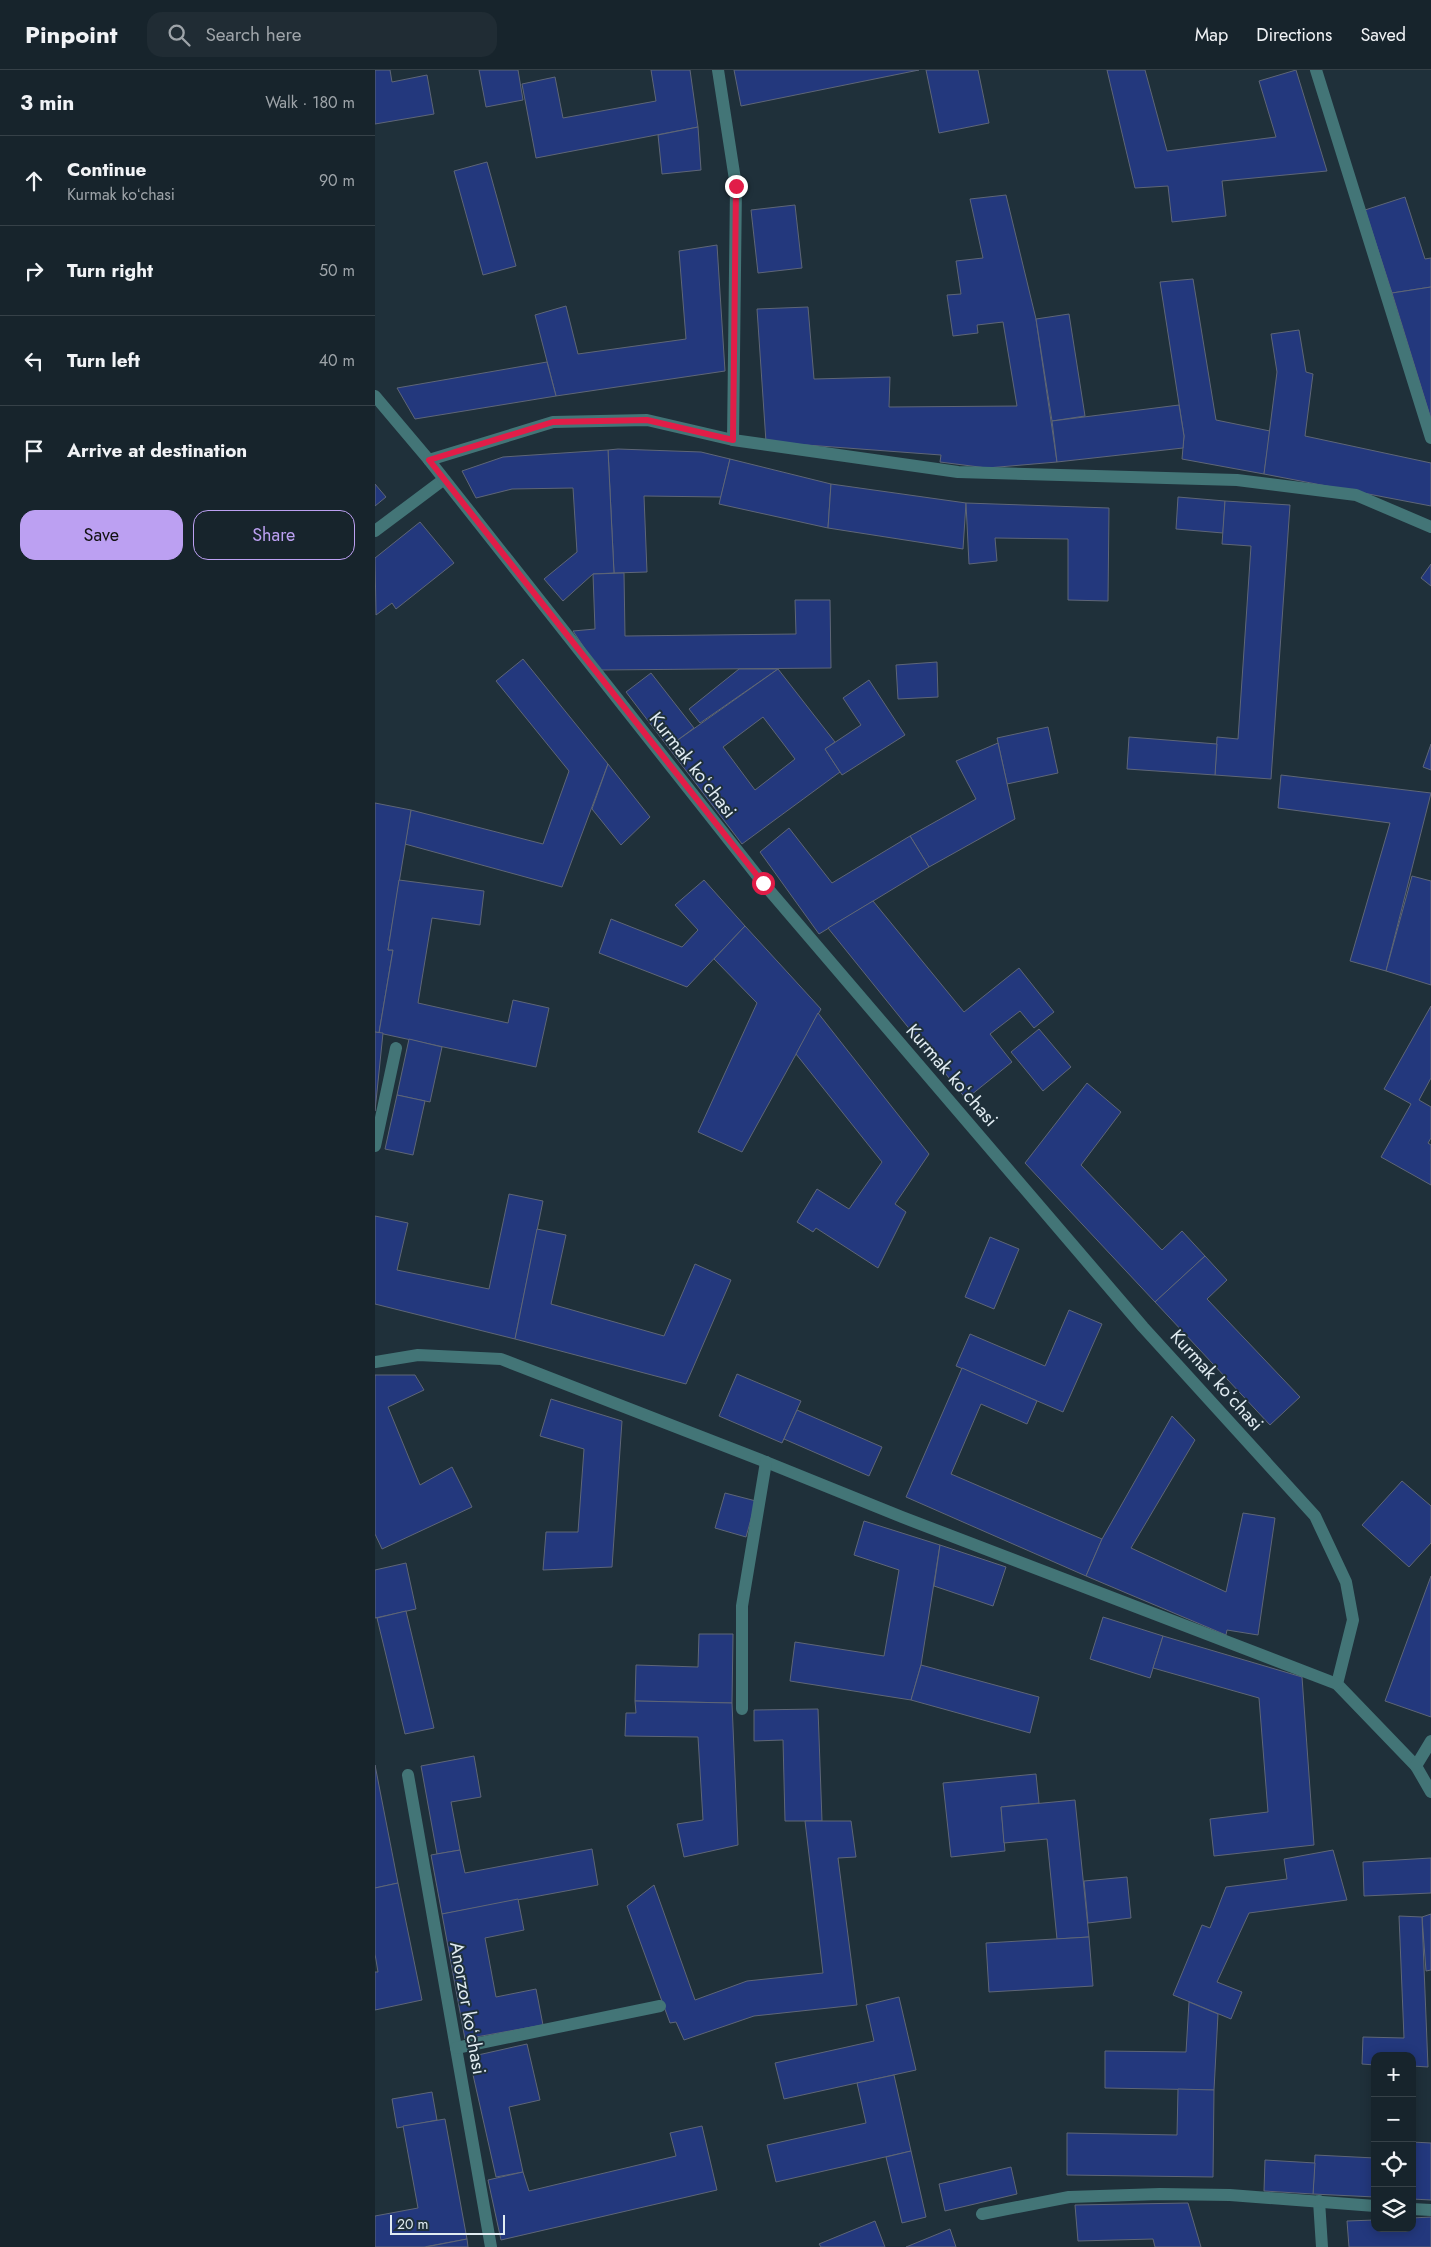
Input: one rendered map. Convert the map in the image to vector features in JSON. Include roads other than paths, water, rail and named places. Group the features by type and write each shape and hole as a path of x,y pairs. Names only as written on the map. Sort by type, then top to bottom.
{"street":[{"path":"719,70 736,186 733,440"},
{"path":"1316,70 1431,438"},
{"name":"Kurmak koʻchasi","path":"375,396 429,460 763,883 1143,1327 1315,1516 1346,1582 1353,1620 1337,1684"},
{"path":"429,460 553,422 647,420 733,440 958,472 1237,480 1356,495 1431,527"},
{"path":"375,531 443,480"},
{"path":"375,1146 396,1048"},
{"path":"375,1362 417,1355 501,1359 902,1517 1337,1684 1417,1766 1431,1792"},
{"path":"742,1709 742,1606 766,1462"},
{"path":"1417,1766 1431,1741"},
{"name":"Anorzor koʻchasi","path":"408,1775 491,2247"},
{"path":"456,2048 660,2006"},
{"path":"981,2214 1069,2197 1230,2195 1371,2206"},
{"path":"1319,2201 1322,2247"},
{"path":"1416,2209 1431,2210"}]}
